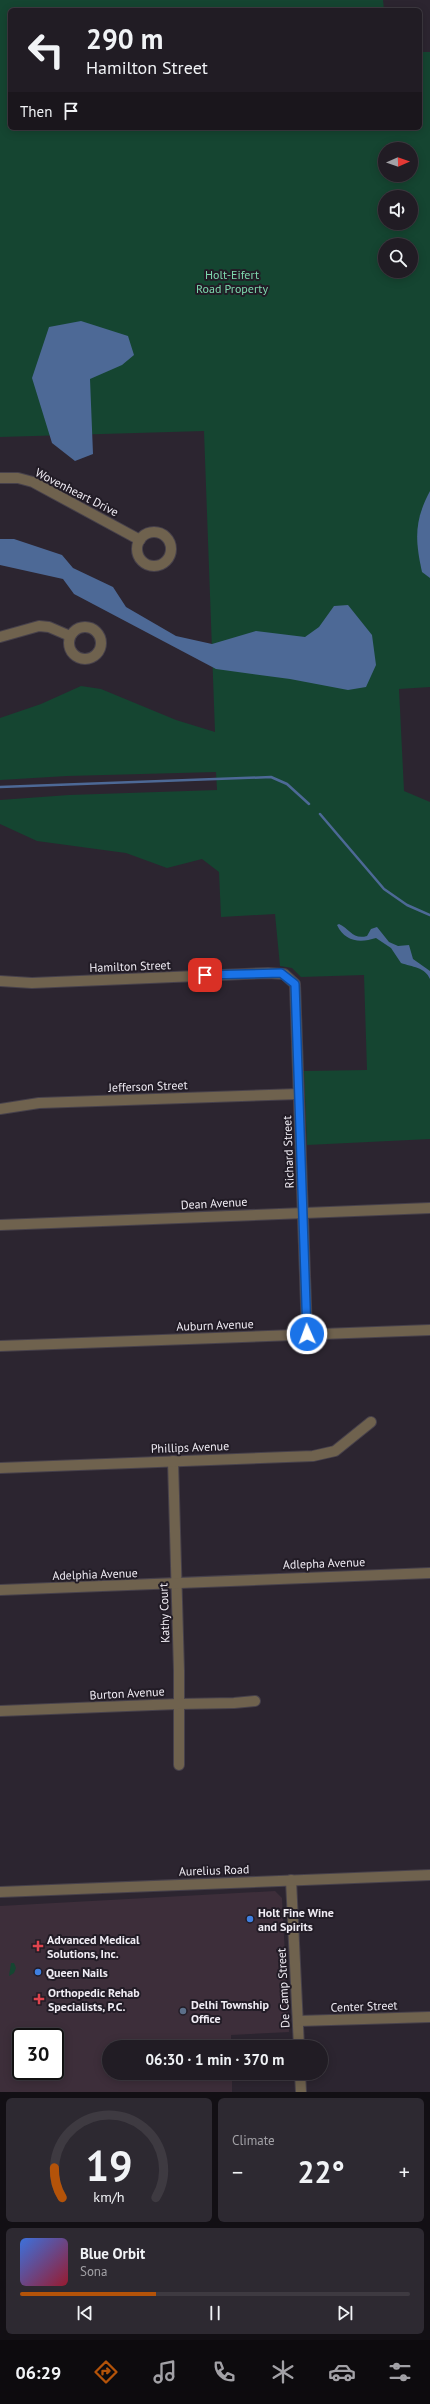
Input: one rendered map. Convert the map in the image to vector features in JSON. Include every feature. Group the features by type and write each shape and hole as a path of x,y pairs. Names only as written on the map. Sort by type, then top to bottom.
{"street":[{"name":"Wovenheart Drive","path":"0,478 18,478 33,482 140,540"},
{"path":"0,637 39,626 48,627 70,636"},
{"name":"Hamilton Street","path":"0,981 32,983 268,973 284,974"},
{"name":"Richard Street","path":"284,974 295,984 297,994 298,1094 307,1334"},
{"name":"Jefferson Street","path":"0,1109 39,1103 298,1094"},
{"name":"Dean Avenue","path":"0,1225 430,1208"},
{"name":"Auburn Avenue","path":"0,1346 430,1330"},
{"name":"Phillips Avenue","path":"0,1468 325,1454 335,1451 371,1422"},
{"name":"Kathy Court","path":"173,1461 179,1765"},
{"name":"Adlepha Avenue","path":"262,1578 430,1573"},
{"name":"Adelphia Avenue","path":"0,1590 176,1584 262,1578"},
{"name":"Burton Avenue","path":"0,1712 255,1701"},
{"name":"Aurelius Road","path":"0,1892 430,1875"},
{"name":"De Camp Street","path":"291,1880 299,2040"},
{"name":"Center Street","path":"298,2021 430,2017"},
{"path":"300,2080 301,2092"}],"shaded area":[{"path":"275,1891 282,1898 289,2032 231,2035 231,2040 102,2040 102,2080 232,2080 232,2092 0,2092 0,1906"}],"green space":[{"name":"Holt-Eifert Road Property","path":"0,0 383,0 384,8 8,8 8,130 422,130 422,52 430,52 430,687 399,689 404,791 430,802 430,1139 307,1145 304,1071 367,1070 364,975 301,977 292,968 280,966 275,914 221,917 219,872 202,859 167,868 126,853 37,841 0,824 0,800 69,795 217,790 216,772 67,776 0,780 0,718 41,704 81,686 101,689 176,720 215,732 204,431 0,437"},
{"path":"11,1963 14,1963 16,1968 14,1973 9,1976"}],"water":[{"path":"81,321 128,336 134,355 122,365 90,379 93,454 75,461 52,443 32,378 49,327"},
{"path":"430,491 430,578 422,572 418,550 417,531 421,512"},
{"path":"0,539 14,539 62,555 73,568 113,587 126,607 176,636 212,644 256,631 305,637 319,627 334,606 348,605 372,635 376,665 366,687 348,690 290,679 216,669 74,594 63,579 0,565"},
{"path":"339,924 358,937 367,936 371,929 377,927 389,942 398,946 409,945 413,959 430,971 430,979 422,970 401,963 391,948 376,938 359,941 354,940 344,935 340,931 337,925"}],"waterway":[{"path":"0,787 271,777 287,784 309,804"},
{"path":"320,814 384,889 407,905 430,915"}],"place":[{"name":"Holt Fine Wine and Spirits","path":"250,1919"},
{"name":"Advanced Medical Solutions, Inc.","path":"38,1946"},
{"name":"Queen Nails","path":"38,1972"},
{"name":"Orthopedic Rehab Specialists, P.C.","path":"39,1999"},
{"name":"Delhi Township Office","path":"183,2011"}],"route":[{"path":"205,975 281,973 295,984 297,994 298,1094 307,1334"}]}
